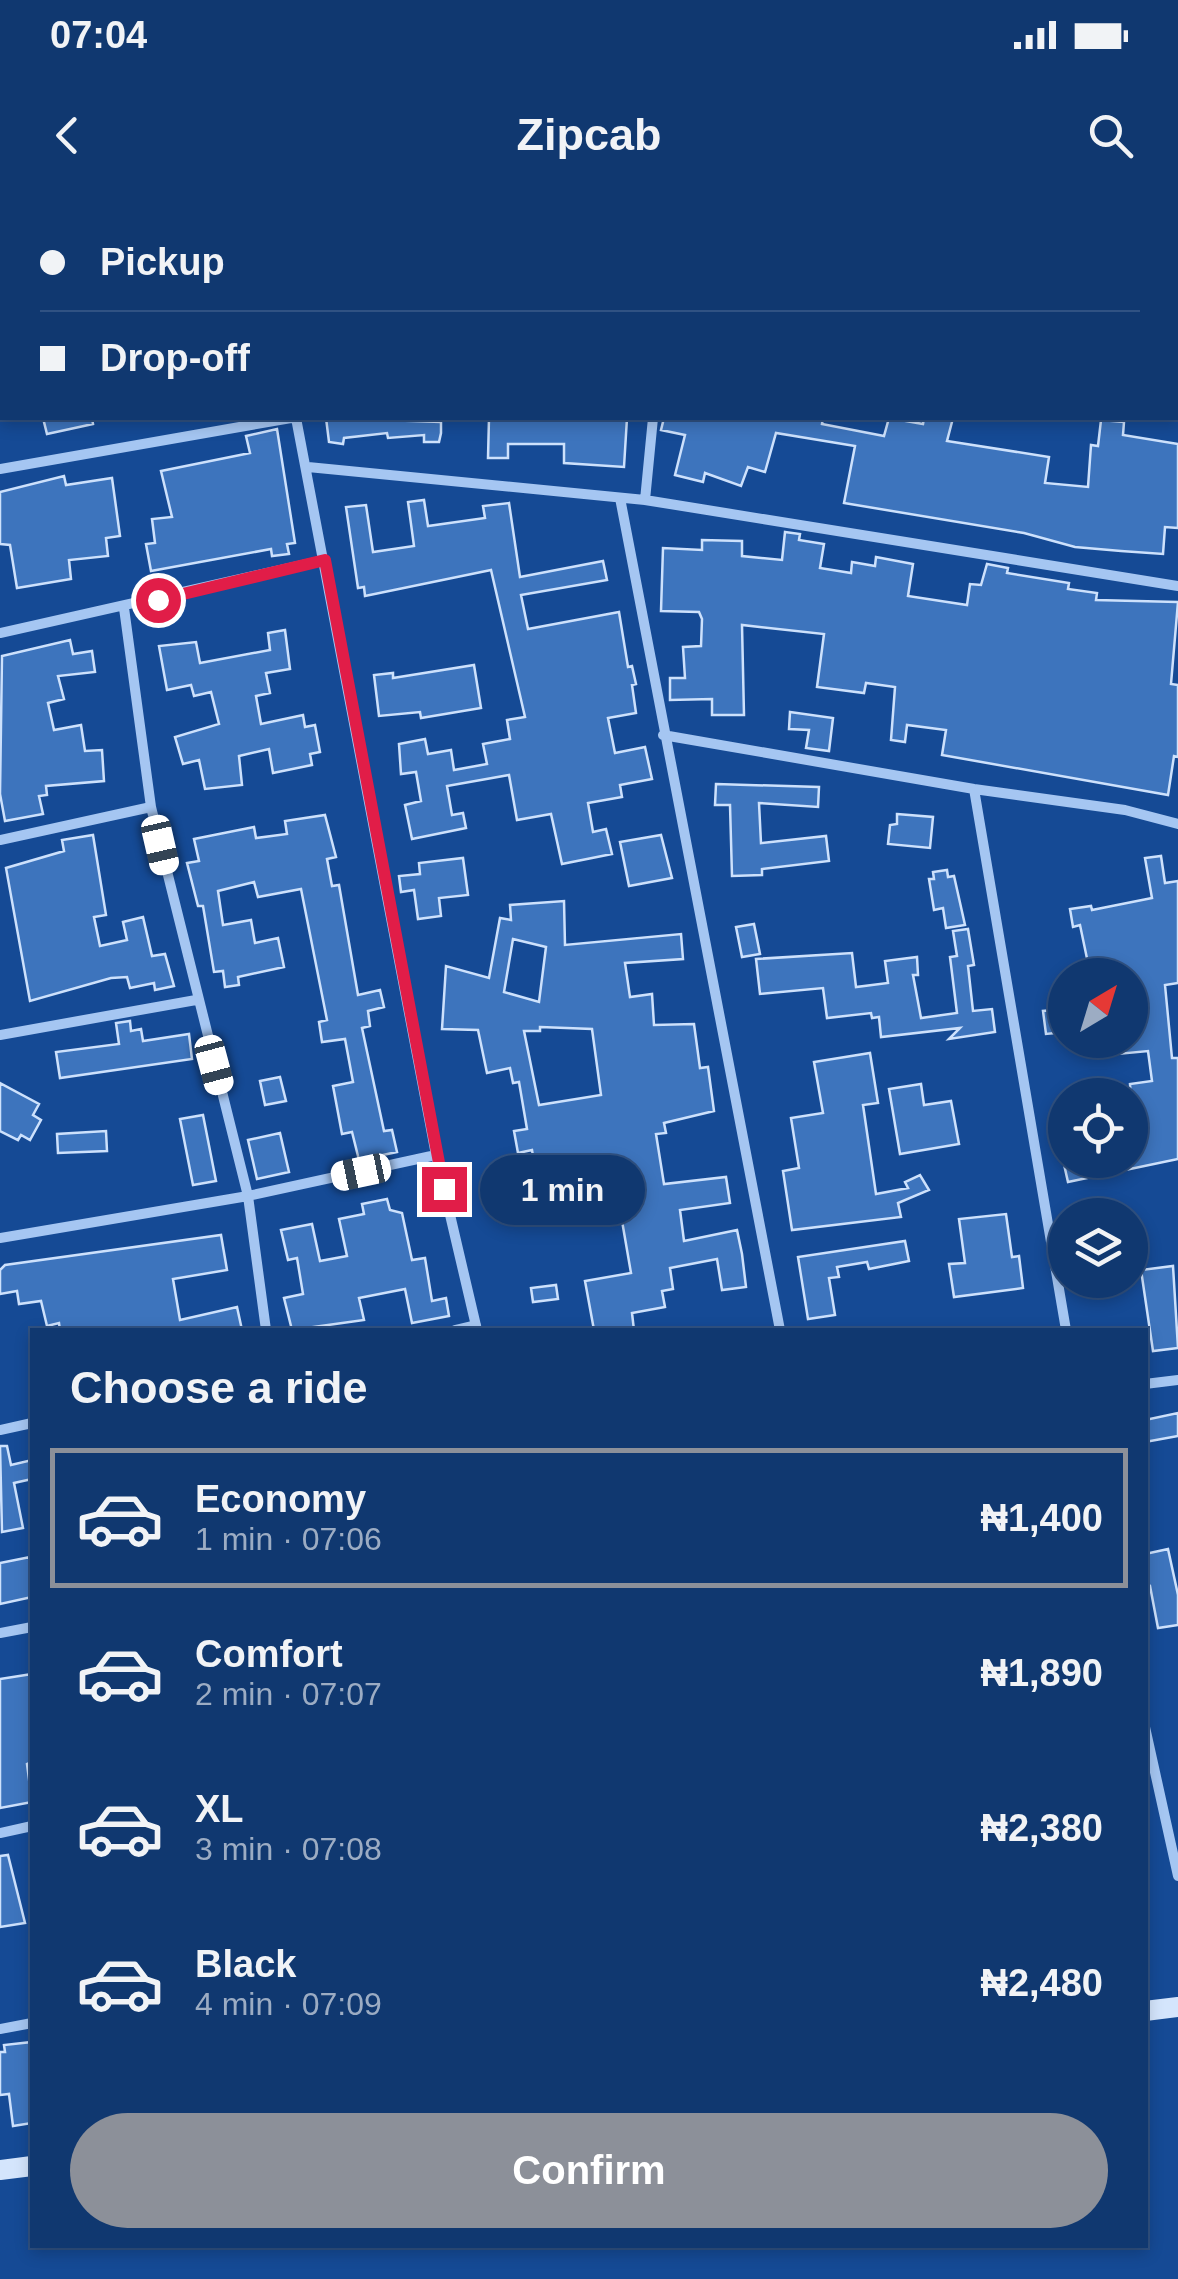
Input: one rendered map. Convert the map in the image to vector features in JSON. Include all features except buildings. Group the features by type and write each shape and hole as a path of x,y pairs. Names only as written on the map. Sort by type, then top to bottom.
{"street":[{"path":"0,470 282,420"},
{"path":"294,420 308,467 436,1155 477,1328"},
{"path":"644,500 653,420"},
{"path":"308,467 644,500 1178,586"},
{"path":"620,498 780,1328"},
{"path":"0,633 325,560"},
{"path":"124,608 151,806 196,1000 248,1196 266,1328"},
{"path":"664,735 974,789 1125,810 1178,824"},
{"path":"974,789 1066,1328"},
{"path":"0,840 151,806"},
{"path":"0,1035 196,1000"},
{"path":"0,1238 248,1196 436,1155"},
{"path":"1148,1384 1178,1380"},
{"path":"0,1430 30,1423"},
{"path":"0,1633 30,1627"},
{"path":"1148,1741 1178,1876"},
{"path":"0,1833 30,1826"},
{"path":"1148,2011 1178,2006"},
{"path":"0,2028 30,2023"},
{"path":"0,2170 30,2166"}],"route":[{"path":"158,600 325,560 444,1189"}]}
